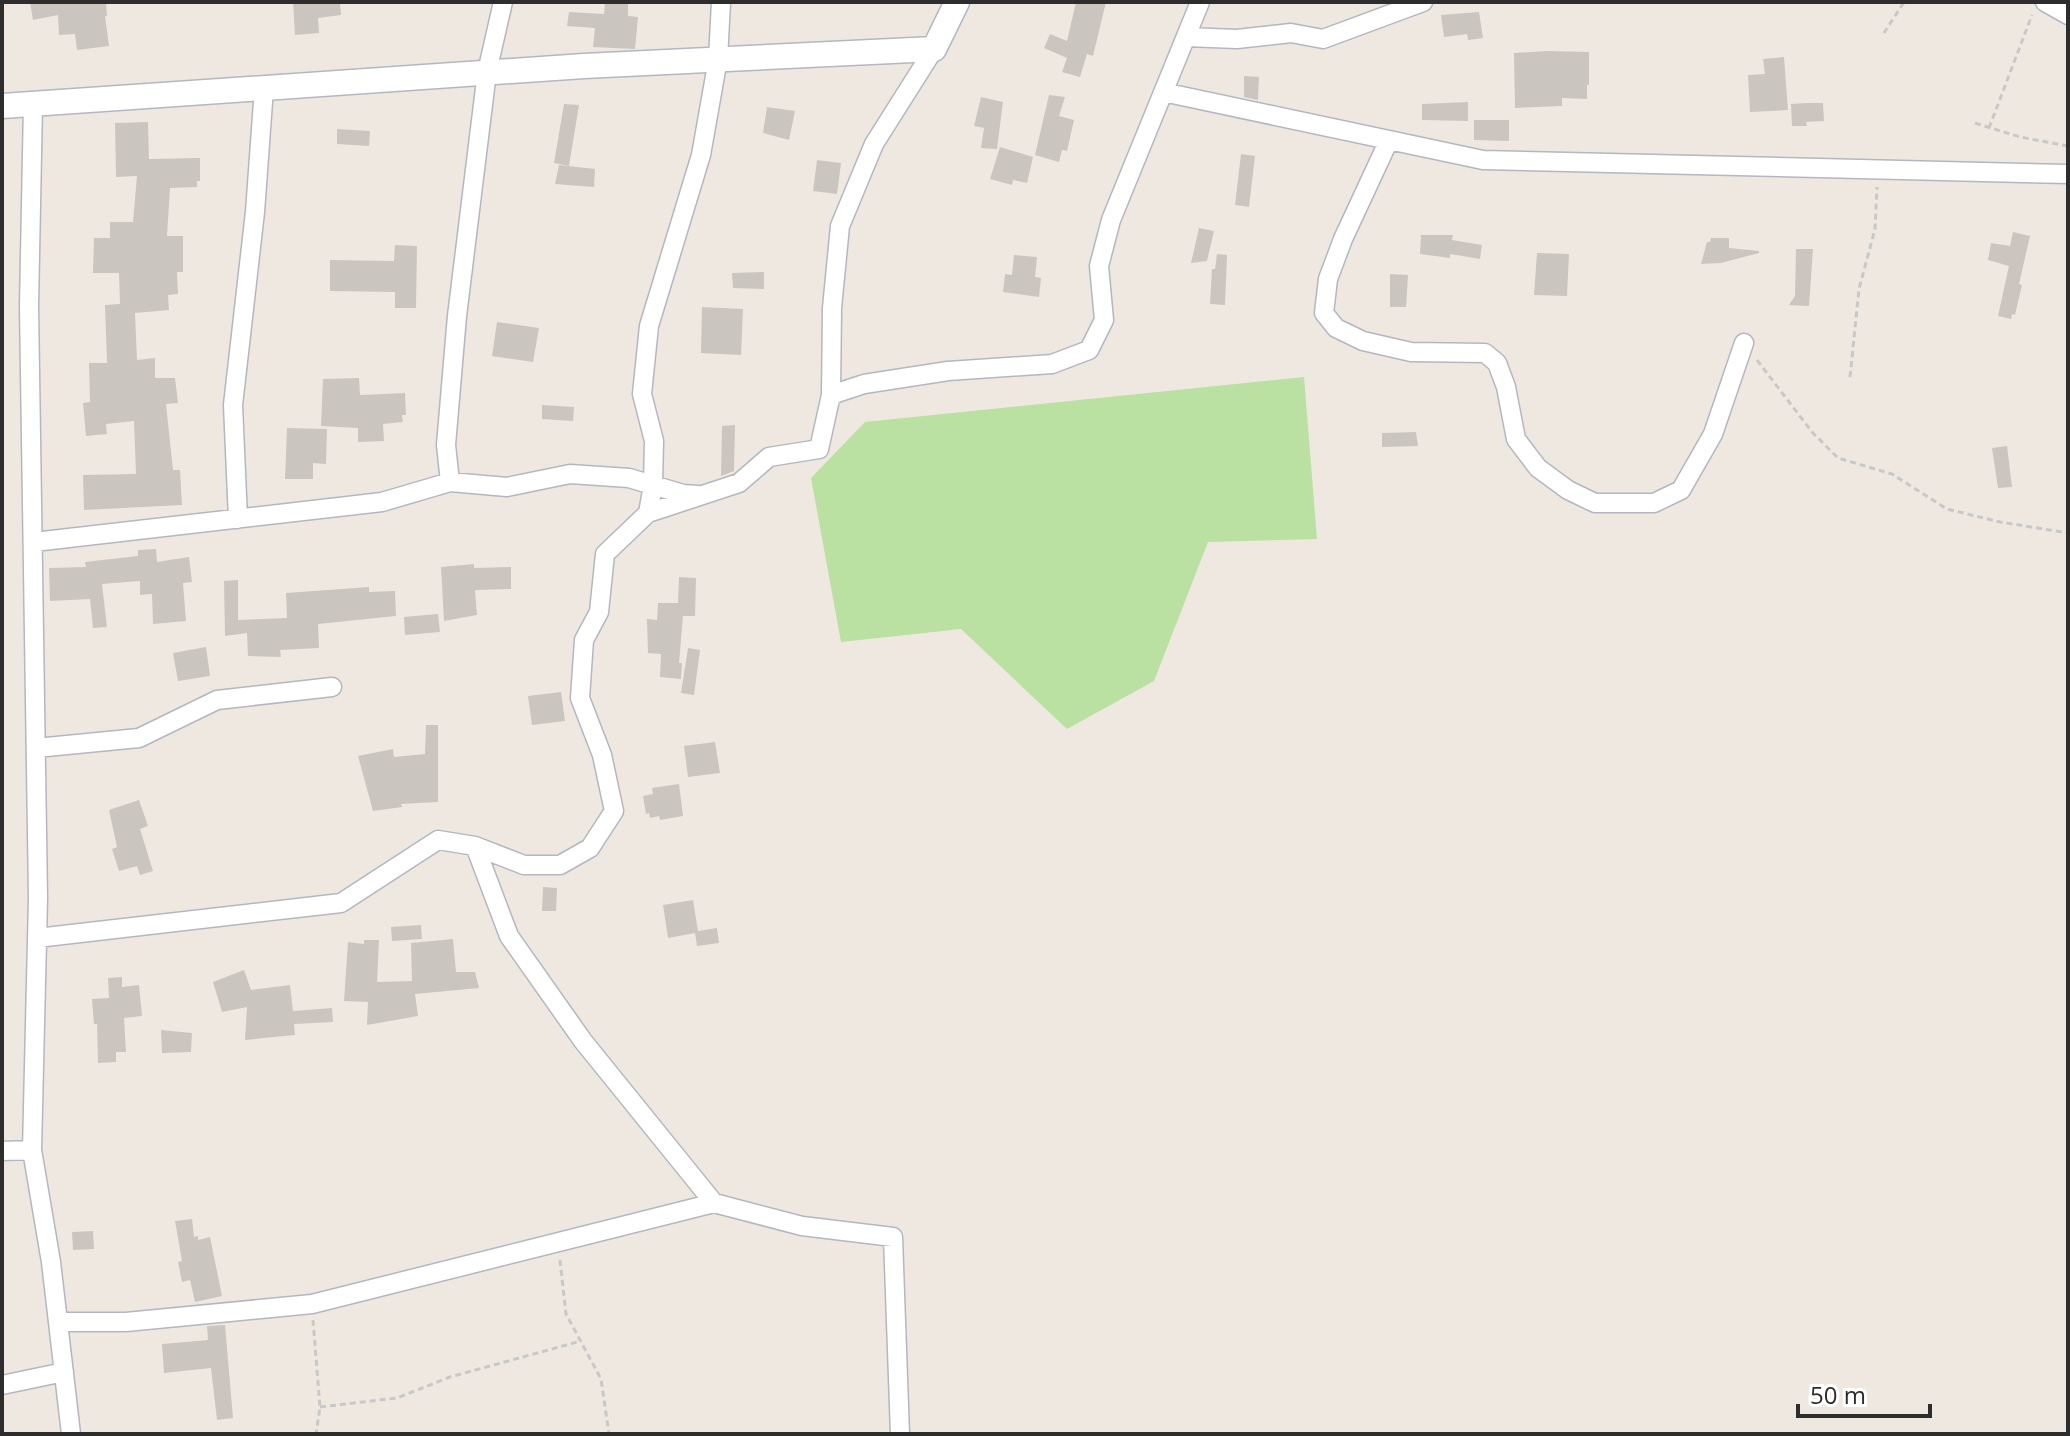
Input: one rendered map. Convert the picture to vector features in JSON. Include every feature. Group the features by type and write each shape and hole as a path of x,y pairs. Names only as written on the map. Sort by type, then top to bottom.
{"street":[{"path":"450,482 446,445 457,316 487,72 503,2"},
{"path":"648,513 653,485 654,441 642,394 649,326 701,155 718,59 721,2"},
{"path":"37,938 341,903 438,840 475,846 524,865 560,865 590,848 614,811 602,755 580,698 584,640 599,612 605,554 648,513 739,483 769,457 819,449 831,395 832,308 840,226 874,144 934,49 957,2"},
{"path":"831,395 864,384 948,371 1052,364 1089,350 1104,320 1099,266 1111,220 1200,2"},
{"path":"1186,37 1237,39 1291,33 1323,39 1423,2"},
{"path":"2039,8 2068,15"},
{"path":"2,106 487,72 934,49"},
{"path":"238,519 233,405 255,212 264,88"},
{"path":"1163,92 1483,160 2068,174"},
{"path":"33,104 29,306 37,938 32,1150 71,1434"},
{"path":"1389,140 1343,239 1328,279 1324,313 1336,328 1363,341 1411,352 1485,353 1497,363 1506,387 1516,439 1538,468 1568,490 1595,503 1654,503 1681,490 1713,434 1744,343"},
{"path":"34,542 382,502 450,482 507,487 570,474 629,478 683,494 701,496"},
{"path":"36,748 139,738 217,700 332,687"},
{"path":"475,846 509,936 583,1041 714,1203"},
{"path":"2,1151 32,1150"},
{"path":"58,1322 126,1322 312,1304 714,1203 802,1226 893,1237 900,1434"},
{"path":"2,1385 64,1372"}],"path":[{"path":"1884,33 1904,2"},
{"path":"1989,128 2039,8"},
{"path":"1975,123 2020,137 2068,146"},
{"path":"1850,377 1859,289 1875,229 1879,168"},
{"path":"1744,343 1812,432 1838,458 1892,474 1947,509 2000,522 2068,533"},
{"path":"557,1242 566,1314 601,1379 609,1434"},
{"path":"312,1304 320,1407 316,1434"},
{"path":"320,1407 397,1398 450,1377 581,1341"}],"green space":[{"path":"1304,377 1317,539 1208,542 1154,681 1067,729 961,629 841,642 811,478 865,422"}],"building":[{"path":"30,2 106,2 109,46 77,50 75,34 59,35 58,15 33,20"},
{"path":"293,2 340,2 341,15 318,18 319,33 295,35"},
{"path":"605,2 628,2 628,16 638,17 635,49 593,47 595,28 567,26 569,12 604,14"},
{"path":"1076,2 1106,2 1093,56 1087,54 1080,77 1062,72 1067,58 1044,48 1050,34 1067,41"},
{"path":"1479,12 1483,38 1468,40 1467,34 1444,37 1441,15"},
{"path":"1589,52 1587,99 1562,98 1562,106 1515,108 1514,53"},
{"path":"1784,57 1788,110 1750,112 1748,75 1765,74 1763,59"},
{"path":"1244,76 1259,77 1258,100 1244,97"},
{"path":"1049,95 1065,97 1059,116 1074,120 1067,151 1062,150 1059,162 1035,155"},
{"path":"981,97 1003,102 997,149 981,148 984,128 974,126"},
{"path":"1468,102 1468,121 1422,120 1422,104"},
{"path":"1823,103 1824,121 1792,126 1791,104"},
{"path":"564,104 579,105 569,166 554,163"},
{"path":"767,107 795,111 789,140 763,133"},
{"path":"1474,120 1509,120 1509,141 1474,140"},
{"path":"148,122 149,159 200,158 197,187 170,188 167,236 183,236 183,272 177,272 178,294 168,295 169,310 135,313 137,360 155,358 155,378 175,378 178,403 166,404 173,470 180,470 182,505 84,510 83,475 136,474 134,421 106,424 107,434 86,436 83,403 90,402 89,363 107,363 105,305 120,304 119,273 93,273 94,238 110,238 110,222 133,222 137,176 116,177 115,123"},
{"path":"337,129 370,131 369,146 337,144"},
{"path":"1000,147 1033,157 1027,183 1013,180 1012,185 990,179"},
{"path":"1241,154 1255,156 1249,207 1235,205"},
{"path":"817,160 841,163 837,194 813,191"},
{"path":"559,165 595,169 594,187 555,184"},
{"path":"1199,228 1214,231 1207,261 1191,263"},
{"path":"2013,232 2030,236 2019,284 2022,285 2015,315 2012,314 2011,319 1998,316 2009,266 1988,260 1991,243 2010,246"},
{"path":"1421,235 1453,235 1452,240 1482,245 1480,259 1450,254 1450,258 1420,254"},
{"path":"1711,238 1729,238 1729,248 1759,253 1721,263 1701,264"},
{"path":"395,245 417,246 416,308 395,308 395,292 330,291 330,260 394,261"},
{"path":"1796,249 1813,249 1809,306 1789,305 1795,296"},
{"path":"1537,253 1569,254 1567,296 1534,295"},
{"path":"1217,254 1227,255 1225,305 1210,304 1212,269 1215,269"},
{"path":"1014,255 1037,257 1035,277 1041,278 1039,297 1003,292 1005,274 1012,275"},
{"path":"764,272 764,289 733,288 732,273"},
{"path":"1390,274 1408,275 1406,307 1390,307"},
{"path":"702,307 743,309 741,355 701,353"},
{"path":"497,322 539,328 533,362 492,356"},
{"path":"359,378 360,395 405,393 406,415 402,415 403,422 383,424 384,441 358,442 358,428 321,426 323,379"},
{"path":"542,405 574,407 573,421 542,419"},
{"path":"735,425 734,471 721,476 722,426"},
{"path":"287,428 327,429 326,464 313,463 313,479 285,479"},
{"path":"1416,432 1418,446 1382,447 1382,433"},
{"path":"2007,446 2012,487 1998,488 1992,448"},
{"path":"156,549 157,562 189,557 192,582 183,583 186,621 153,624 152,594 140,595 140,581 102,584 107,627 93,628 90,599 50,601 49,568 86,567 85,562 138,556 138,550"},
{"path":"474,564 474,568 511,567 511,589 475,590 477,615 444,621 441,567"},
{"path":"679,577 696,578 695,616 683,616 679,663 682,663 681,679 660,677 661,654 648,653 647,619 657,620 658,603 678,603"},
{"path":"238,580 238,620 287,618 286,593 369,587 369,592 395,591 396,616 318,624 319,648 280,650 281,657 248,656 247,633 225,636 224,581"},
{"path":"438,614 440,632 405,635 404,617"},
{"path":"206,647 210,676 178,681 173,653"},
{"path":"688,648 700,650 694,695 681,693"},
{"path":"561,692 565,721 532,725 528,696"},
{"path":"426,725 438,725 438,802 401,804 402,807 373,811 358,756 393,749 394,757 425,754"},
{"path":"715,742 720,773 688,777 684,746"},
{"path":"679,784 683,816 660,820 659,816 650,818 649,813 646,814 643,796 653,794 652,788"},
{"path":"139,800 148,826 140,829 153,871 140,875 137,866 119,871 112,849 117,847 109,810"},
{"path":"543,887 557,888 556,911 542,911"},
{"path":"693,900 698,931 717,928 719,943 697,946 695,933 668,938 663,905"},
{"path":"421,925 422,939 392,941 391,927"},
{"path":"453,939 456,972 475,972 479,988 415,994 418,1016 367,1025 368,1002 344,1001 348,942 364,944 364,940 379,940 377,982 412,981 411,943"},
{"path":"244,970 251,990 290,985 293,1011 332,1008 333,1022 294,1024 295,1035 245,1040 247,1007 222,1012 213,982"},
{"path":"122,977 122,987 139,985 142,1016 124,1018 126,1052 116,1052 116,1062 98,1063 97,1024 94,1024 92,999 109,998 108,978"},
{"path":"161,1030 192,1033 191,1052 162,1053"},
{"path":"192,1219 194,1237 198,1236 198,1240 210,1237 222,1296 195,1302 190,1280 182,1282 175,1221"},
{"path":"93,1231 94,1249 73,1250 72,1232"},
{"path":"225,1325 233,1418 217,1420 211,1368 164,1373 162,1344 208,1340 207,1326"}]}
